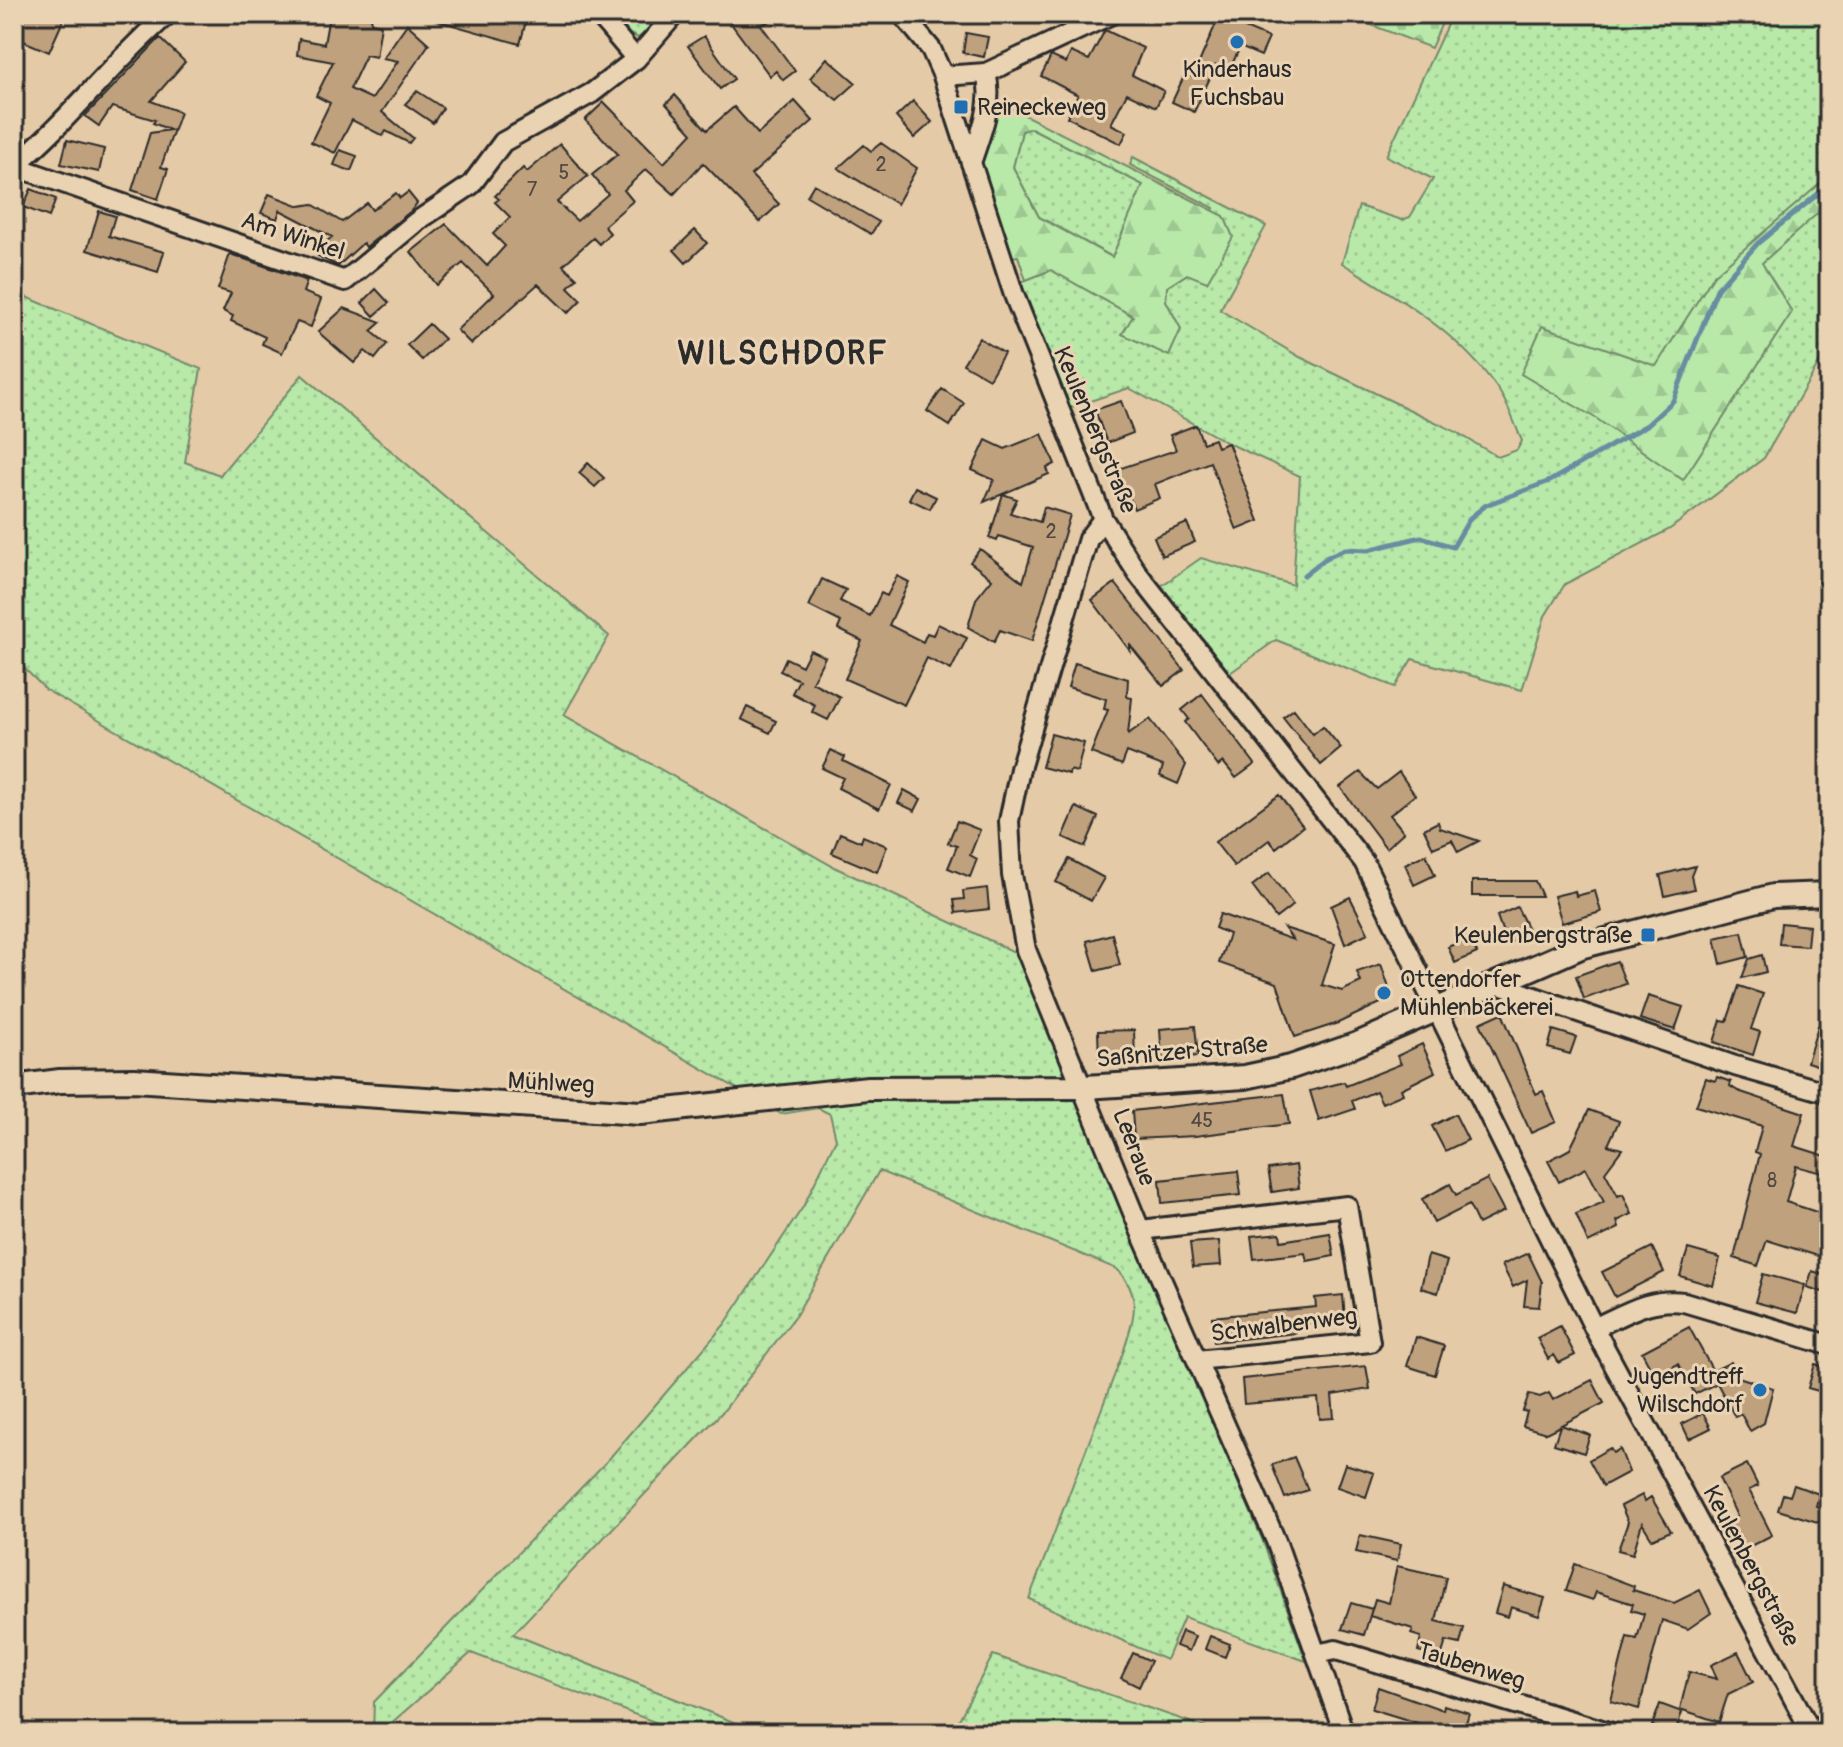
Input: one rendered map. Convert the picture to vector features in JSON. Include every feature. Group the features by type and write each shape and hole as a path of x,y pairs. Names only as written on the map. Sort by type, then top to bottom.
{"street":[{"path":"14,166 56,131 122,54 168,14"},
{"path":"598,14 636,59"},
{"name":"Am Winkel","path":"14,166 345,281 416,222 471,185 503,142 592,93 636,59 675,14"},
{"name":"Keulenbergstraße","path":"902,14 931,49 943,76 1014,295 1103,519 1138,574 1364,862 1594,1328 1812,1733"},
{"path":"943,76 986,73 1112,14"},
{"path":"971,163 991,92 986,73"},
{"name":"Leeraue","path":"1103,519 1088,539 1020,769 1009,821 1012,875 1026,950 1085,1087 1141,1230 1276,1541 1344,1733"},
{"name":"Saßnitzer Straße","path":"1085,1087 1245,1077 1291,1067 1355,1045 1583,946 1773,896 1829,894"},
{"path":"1494,983 1735,1066 1829,1093"},
{"name":"Mühlweg","path":"14,1087 60,1081 134,1080 640,1113 868,1088 1085,1087"},
{"name":"Schwalbenweg","path":"1141,1230 1347,1206 1370,1342 1197,1360"},
{"path":"1594,1328 1646,1303 1665,1299 1829,1345"},
{"name":"Taubenweg","path":"1316,1654 1336,1650 1612,1733"}],"green space":[{"path":"613,14 667,14 638,38 630,34"},
{"path":"1343,14 1446,14 1431,48"},
{"path":"1452,14 1829,14 1829,346 1764,458 1670,529 1565,584 1545,616 1522,690 1412,659 1395,687 1276,640 1230,673 1161,586 1201,558 1293,585 1300,476 1228,443 1129,388 1069,408 1021,282 1051,270 1134,317 1123,334 1169,355 1181,329 1166,301 1167,287 1187,274 1214,208 1130,165 1133,157 1266,226 1220,310 1300,357 1456,432 1498,457 1517,450 1522,441 1506,403 1483,370 1428,319 1342,263 1359,206 1402,220 1410,217 1433,179 1386,156"},
{"path":"997,101 1224,216 1233,237 1207,282 1187,274 1167,287 1166,301 1181,329 1169,356 1122,334 1133,316 1051,270 1026,280 1018,256 1012,257 977,164","holes":["1031,128 1143,185 1112,257 1039,217 1013,167 1022,131"]},
{"path":"1031,128 1144,185 1112,257 1039,217 1013,167 1022,131"},
{"path":"1829,176 1829,203 1762,263 1792,312 1683,480 1597,419 1521,374 1542,326 1656,366 1714,275"},
{"path":"14,292 201,369 185,462 220,475 302,375 609,636 564,715 834,867 1023,956 1136,1242 1262,1539 1306,1661 1184,1617 1166,1660 1029,1599 1124,1350 1134,1307 1130,1289 1117,1269 879,1171 796,1315 725,1409 513,1634 761,1733 684,1733 471,1653 380,1733 373,1733 374,1702 607,1461 725,1324 803,1207 836,1139 830,1114 818,1108 781,1114 46,690 14,658"},
{"path":"993,1655 1222,1733 952,1733"}],"building":[{"path":"14,14 66,14 49,52 14,37"},
{"path":"342,14 372,14 371,23 381,25 376,57 366,55 350,89 372,99 398,61 383,58 407,24 429,44 382,112 413,138 409,143 386,131 383,136 352,120 335,153 311,142 330,103 316,96 333,62 297,55 299,39 324,44 329,16 341,19"},
{"path":"428,14 528,14 520,44 428,18"},
{"path":"724,14 785,14 761,25 795,71 783,80 776,71 770,76"},
{"name":"Kinderhaus Fuchsbau","path":"1220,14 1251,14 1245,28 1269,38 1261,56 1240,47 1229,71 1216,65 1194,112 1172,102 1185,74 1193,77"},
{"path":"1105,30 1143,48 1132,75 1164,91 1156,107 1127,93 1111,124 1127,132 1121,144 1067,117 1078,95 1041,76 1051,56 1066,63 1071,52 1089,60"},
{"path":"966,33 988,37 984,57 963,53"},
{"path":"704,36 734,79 720,89 688,46"},
{"path":"160,38 185,62 151,101 180,112 161,167 168,169 158,199 132,190 150,133 170,130 153,123 155,120 112,107 99,126 85,116"},
{"path":"827,58 856,83 837,100 810,78"},
{"path":"417,91 443,108 433,123 405,104"},
{"path":"675,95 707,130 734,107 758,134 795,101 813,121 751,175 779,204 760,222 703,163 674,194 646,169 624,190 633,201 604,226 610,233 599,244 593,238 563,265 577,278 568,287 581,300 568,313 538,284 471,344 457,330 494,294 463,263 437,285 411,252 446,224 487,266 505,246 493,234 510,217 495,202 499,199 495,196 523,168 527,172 560,144 588,176 557,202 577,221 608,194 592,175 618,154 585,120 604,102 664,163 692,133 666,104"},
{"path":"913,101 932,122 914,138 896,117"},
{"path":"67,140 104,149 99,172 61,164"},
{"path":"881,143 917,168 897,204 838,168 864,145 871,151"},
{"path":"340,150 357,156 351,171 334,165"},
{"path":"814,184 879,222 871,234 807,196"},
{"path":"31,189 56,199 49,217 23,207"},
{"path":"408,192 417,203 411,211 366,247 363,243 338,266 318,256 325,250 321,246 332,237 280,210 277,219 261,213 269,194 300,206 312,204 342,222 367,203 372,210 396,193 400,198"},
{"path":"99,211 115,216 109,236 164,252 158,272 87,250"},
{"path":"695,230 707,243 686,263 674,250"},
{"path":"230,254 307,281 303,292 321,299 311,327 297,322 282,353 262,344 265,337 231,321 233,316 223,311 231,293 218,289"},
{"path":"376,289 389,303 374,316 362,303"},
{"path":"344,308 381,322 371,331 387,344 375,359 365,351 354,363 318,332"},
{"path":"429,324 444,339 422,360 407,345"},
{"path":"979,338 1004,353 989,379 963,364"},
{"path":"942,389 964,403 950,426 927,411"},
{"path":"1121,401 1133,433 1107,443 1095,410"},
{"path":"1196,425 1203,443 1214,439 1217,447 1228,443 1259,521 1237,530 1210,462 1155,484 1160,498 1134,509 1118,469 1176,450 1170,435"},
{"path":"1042,434 1055,464 1047,468 1049,474 984,502 994,480 972,470 986,440 1005,449"},
{"path":"588,463 604,478 595,487 579,473"},
{"path":"915,487 936,497 930,509 909,499"},
{"path":"1003,494 1017,499 1010,513 1040,522 1044,507 1070,515 1032,641 1000,630 994,642 968,627 976,599 992,579 970,562 980,549 1023,582 1033,547 999,536 997,541 989,538"},
{"path":"1187,523 1195,542 1162,556 1154,537"},
{"path":"897,576 909,582 889,625 923,642 927,633 933,635 938,624 967,638 951,670 927,658 904,705 845,679 862,641 838,629 841,622 809,606 822,579 846,590 840,601 870,616 881,593 887,596"},
{"path":"1115,583 1184,670 1163,686 1130,645 1130,651 1092,600"},
{"path":"810,650 825,657 812,682 840,697 828,720 812,712 815,705 792,693 799,680 780,671 786,658 802,666"},
{"path":"1075,663 1128,679 1127,697 1132,698 1128,734 1150,719 1186,765 1178,784 1160,776 1163,766 1127,752 1122,765 1091,753 1108,710 1104,709 1106,699 1068,687"},
{"path":"1202,694 1255,764 1236,778 1223,762 1218,766 1185,722 1189,719 1182,710"},
{"path":"747,707 776,721 770,733 741,719"},
{"path":"1294,709 1313,734 1323,726 1341,748 1321,765 1283,717"},
{"path":"1051,734 1084,743 1077,772 1070,770 1069,774 1042,767"},
{"path":"831,750 845,757 843,761 891,785 879,809 838,788 843,778 822,768"},
{"path":"1360,772 1377,789 1399,772 1415,795 1390,815 1404,832 1386,848 1340,787"},
{"path":"904,790 921,799 915,811 898,803"},
{"path":"1279,795 1303,826 1276,848 1269,840 1234,866 1215,842"},
{"path":"1076,807 1098,817 1085,847 1063,837"},
{"path":"957,821 980,830 970,855 977,859 970,877 948,868 957,846 948,843"},
{"path":"1438,822 1440,828 1479,841 1458,852 1452,840 1433,848 1424,829"},
{"path":"840,833 861,842 863,836 887,846 877,872 832,853"},
{"path":"1426,854 1435,875 1414,885 1405,864"},
{"path":"1069,859 1104,878 1091,901 1056,882"},
{"path":"1695,866 1691,876 1694,889 1665,896 1660,875"},
{"path":"1269,873 1293,905 1276,918 1252,886"},
{"path":"1472,881 1535,881 1542,896 1472,896"},
{"path":"987,888 989,909 956,913 954,900 964,899 963,891"},
{"path":"1575,891 1576,896 1595,891 1601,912 1562,923 1554,896"},
{"path":"1350,897 1368,933 1345,944 1331,906"},
{"path":"1517,907 1530,933 1507,944 1497,916"},
{"path":"1220,914 1293,940 1284,928 1335,944 1322,985 1342,991 1361,982 1357,972 1381,964 1390,991 1387,1000 1338,1023 1295,1037 1277,983 1219,963 1229,934 1215,928"},
{"path":"1781,923 1809,926 1807,946 1779,944"},
{"path":"1742,932 1748,957 1721,964 1715,938"},
{"path":"1112,934 1120,965 1096,971 1087,941"},
{"path":"1469,937 1477,953 1455,963 1448,947"},
{"path":"1762,955 1766,972 1742,978 1749,959"},
{"path":"1617,961 1626,984 1584,999 1576,976"},
{"path":"1739,986 1763,994 1751,1029 1760,1032 1753,1055 1714,1042 1721,1020 1727,1021"},
{"path":"1648,996 1683,1007 1675,1030 1640,1019"},
{"path":"1502,1013 1536,1094 1543,1091 1556,1122 1531,1133 1480,1023"},
{"path":"1195,1026 1198,1056 1162,1059 1160,1029"},
{"path":"1818,1026 1829,1030 1829,1069 1807,1062"},
{"path":"1134,1030 1135,1060 1099,1061 1098,1031"},
{"path":"1553,1030 1576,1037 1570,1054 1548,1048"},
{"path":"1422,1044 1435,1072 1401,1089 1403,1094 1382,1103 1376,1091 1352,1101 1355,1109 1319,1121 1310,1091 1344,1082 1346,1086 1401,1064 1397,1056"},
{"path":"1717,1077 1731,1082 1730,1086 1738,1091 1804,1113 1794,1146 1829,1157 1829,1175 1796,1166 1786,1202 1829,1216 1829,1231 1821,1257 1767,1240 1758,1266 1734,1258 1760,1154 1755,1152 1762,1126 1696,1106 1706,1078 1715,1081"},
{"path":"1284,1094 1289,1124 1195,1136 1134,1139 1132,1111"},
{"path":"1589,1110 1619,1121 1608,1145 1622,1149 1605,1172 1618,1196 1623,1194 1632,1214 1617,1221 1619,1228 1588,1243 1576,1214 1604,1202 1586,1168 1559,1182 1548,1161 1570,1149"},
{"path":"1455,1114 1468,1140 1445,1151 1432,1126"},
{"path":"1296,1165 1299,1188 1272,1192 1268,1169"},
{"path":"1238,1171 1241,1195 1162,1203 1160,1180"},
{"path":"1487,1179 1504,1211 1478,1224 1469,1205 1434,1223 1422,1199 1450,1184 1456,1195"},
{"path":"1280,1233 1281,1241 1330,1233 1334,1256 1307,1261 1305,1253 1254,1259 1251,1236"},
{"path":"1219,1241 1221,1265 1193,1267 1190,1243"},
{"path":"1652,1247 1664,1272 1615,1297 1602,1272"},
{"path":"1688,1249 1720,1258 1713,1286 1680,1276"},
{"path":"1528,1253 1542,1282 1539,1307 1524,1306 1527,1280 1513,1287 1502,1265"},
{"path":"1428,1255 1447,1261 1438,1293 1421,1288"},
{"path":"1812,1271 1829,1276 1829,1294 1807,1287"},
{"path":"1763,1274 1805,1285 1797,1313 1755,1302"},
{"path":"1343,1295 1345,1320 1295,1325 1296,1333 1214,1342 1212,1317 1316,1307 1315,1298"},
{"path":"1560,1326 1575,1355 1559,1363 1554,1355 1548,1359 1537,1338"},
{"path":"1689,1327 1713,1371 1731,1362 1738,1377 1773,1388 1764,1423 1750,1431 1741,1414 1735,1417 1717,1383 1695,1394 1678,1364 1655,1376 1642,1352"},
{"path":"1416,1337 1444,1346 1435,1375 1407,1366"},
{"path":"1815,1364 1829,1368 1829,1394 1808,1388"},
{"path":"1366,1366 1370,1389 1332,1395 1334,1418 1320,1419 1318,1398 1244,1404 1242,1379"},
{"path":"1592,1380 1604,1403 1561,1425 1590,1435 1584,1453 1554,1444 1560,1426 1546,1433 1523,1426 1527,1412 1523,1411 1529,1394 1540,1397 1549,1393 1553,1400"},
{"path":"1703,1413 1711,1428 1689,1439 1682,1424"},
{"path":"1610,1448 1613,1453 1620,1449 1629,1472 1603,1486 1589,1460"},
{"path":"1294,1457 1308,1490 1285,1498 1272,1465"},
{"path":"1345,1464 1374,1473 1366,1497 1337,1487"},
{"path":"1747,1464 1758,1486 1749,1490 1772,1535 1745,1549 1730,1520 1737,1516 1719,1478"},
{"path":"1794,1485 1819,1494 1816,1506 1826,1509 1821,1523 1778,1510 1783,1494 1790,1496"},
{"path":"1642,1495 1645,1501 1651,1497 1671,1531 1652,1539 1642,1523 1633,1554 1618,1550 1628,1522 1621,1506"},
{"path":"1360,1535 1401,1544 1397,1561 1356,1552"},
{"path":"1575,1564 1634,1586 1633,1590 1674,1603 1700,1590 1711,1613 1688,1629 1662,1620 1639,1709 1611,1701 1627,1637 1637,1639 1644,1614 1631,1610 1633,1604 1596,1592 1593,1600 1566,1591"},
{"path":"1397,1566 1446,1577 1436,1621 1464,1628 1460,1644 1446,1641 1441,1657 1418,1651 1421,1637 1411,1634 1413,1629 1370,1616 1375,1599 1389,1603"},
{"path":"1503,1586 1545,1598 1539,1616 1511,1607 1508,1617 1495,1613"},
{"path":"1351,1603 1372,1609 1364,1635 1342,1629"},
{"path":"1182,1631 1195,1636 1189,1651 1176,1646"},
{"path":"1210,1636 1230,1644 1225,1657 1205,1649"},
{"path":"1738,1652 1753,1682 1728,1694 1719,1722 1680,1709 1689,1672 1717,1679 1711,1665"},
{"path":"1133,1653 1151,1661 1139,1687 1121,1678"},
{"path":"1378,1687 1443,1710 1444,1705 1469,1713 1463,1733 1436,1733 1437,1729 1372,1709"},
{"path":"1660,1704 1682,1712 1675,1733 1652,1726"}],"waterway":[{"path":"1304,575 1329,556 1345,549 1368,550 1421,537 1453,547 1470,518 1486,505 1550,481 1647,425 1673,401 1717,289 1758,243 1829,185"}],"place":[{"name":"Kinderhaus Fuchsbau","path":"1237,42"},
{"name":"Reineckeweg","path":"961,107"},
{"name":"Keulenbergstraße","path":"1648,935"},
{"name":"Ottendorfer Mühlenbäckerei","path":"1384,993"},
{"name":"Jugendtreff Wilschdorf","path":"1760,1390"}],"district":[{"name":"WILSCHDORF","path":"783,354"}]}
